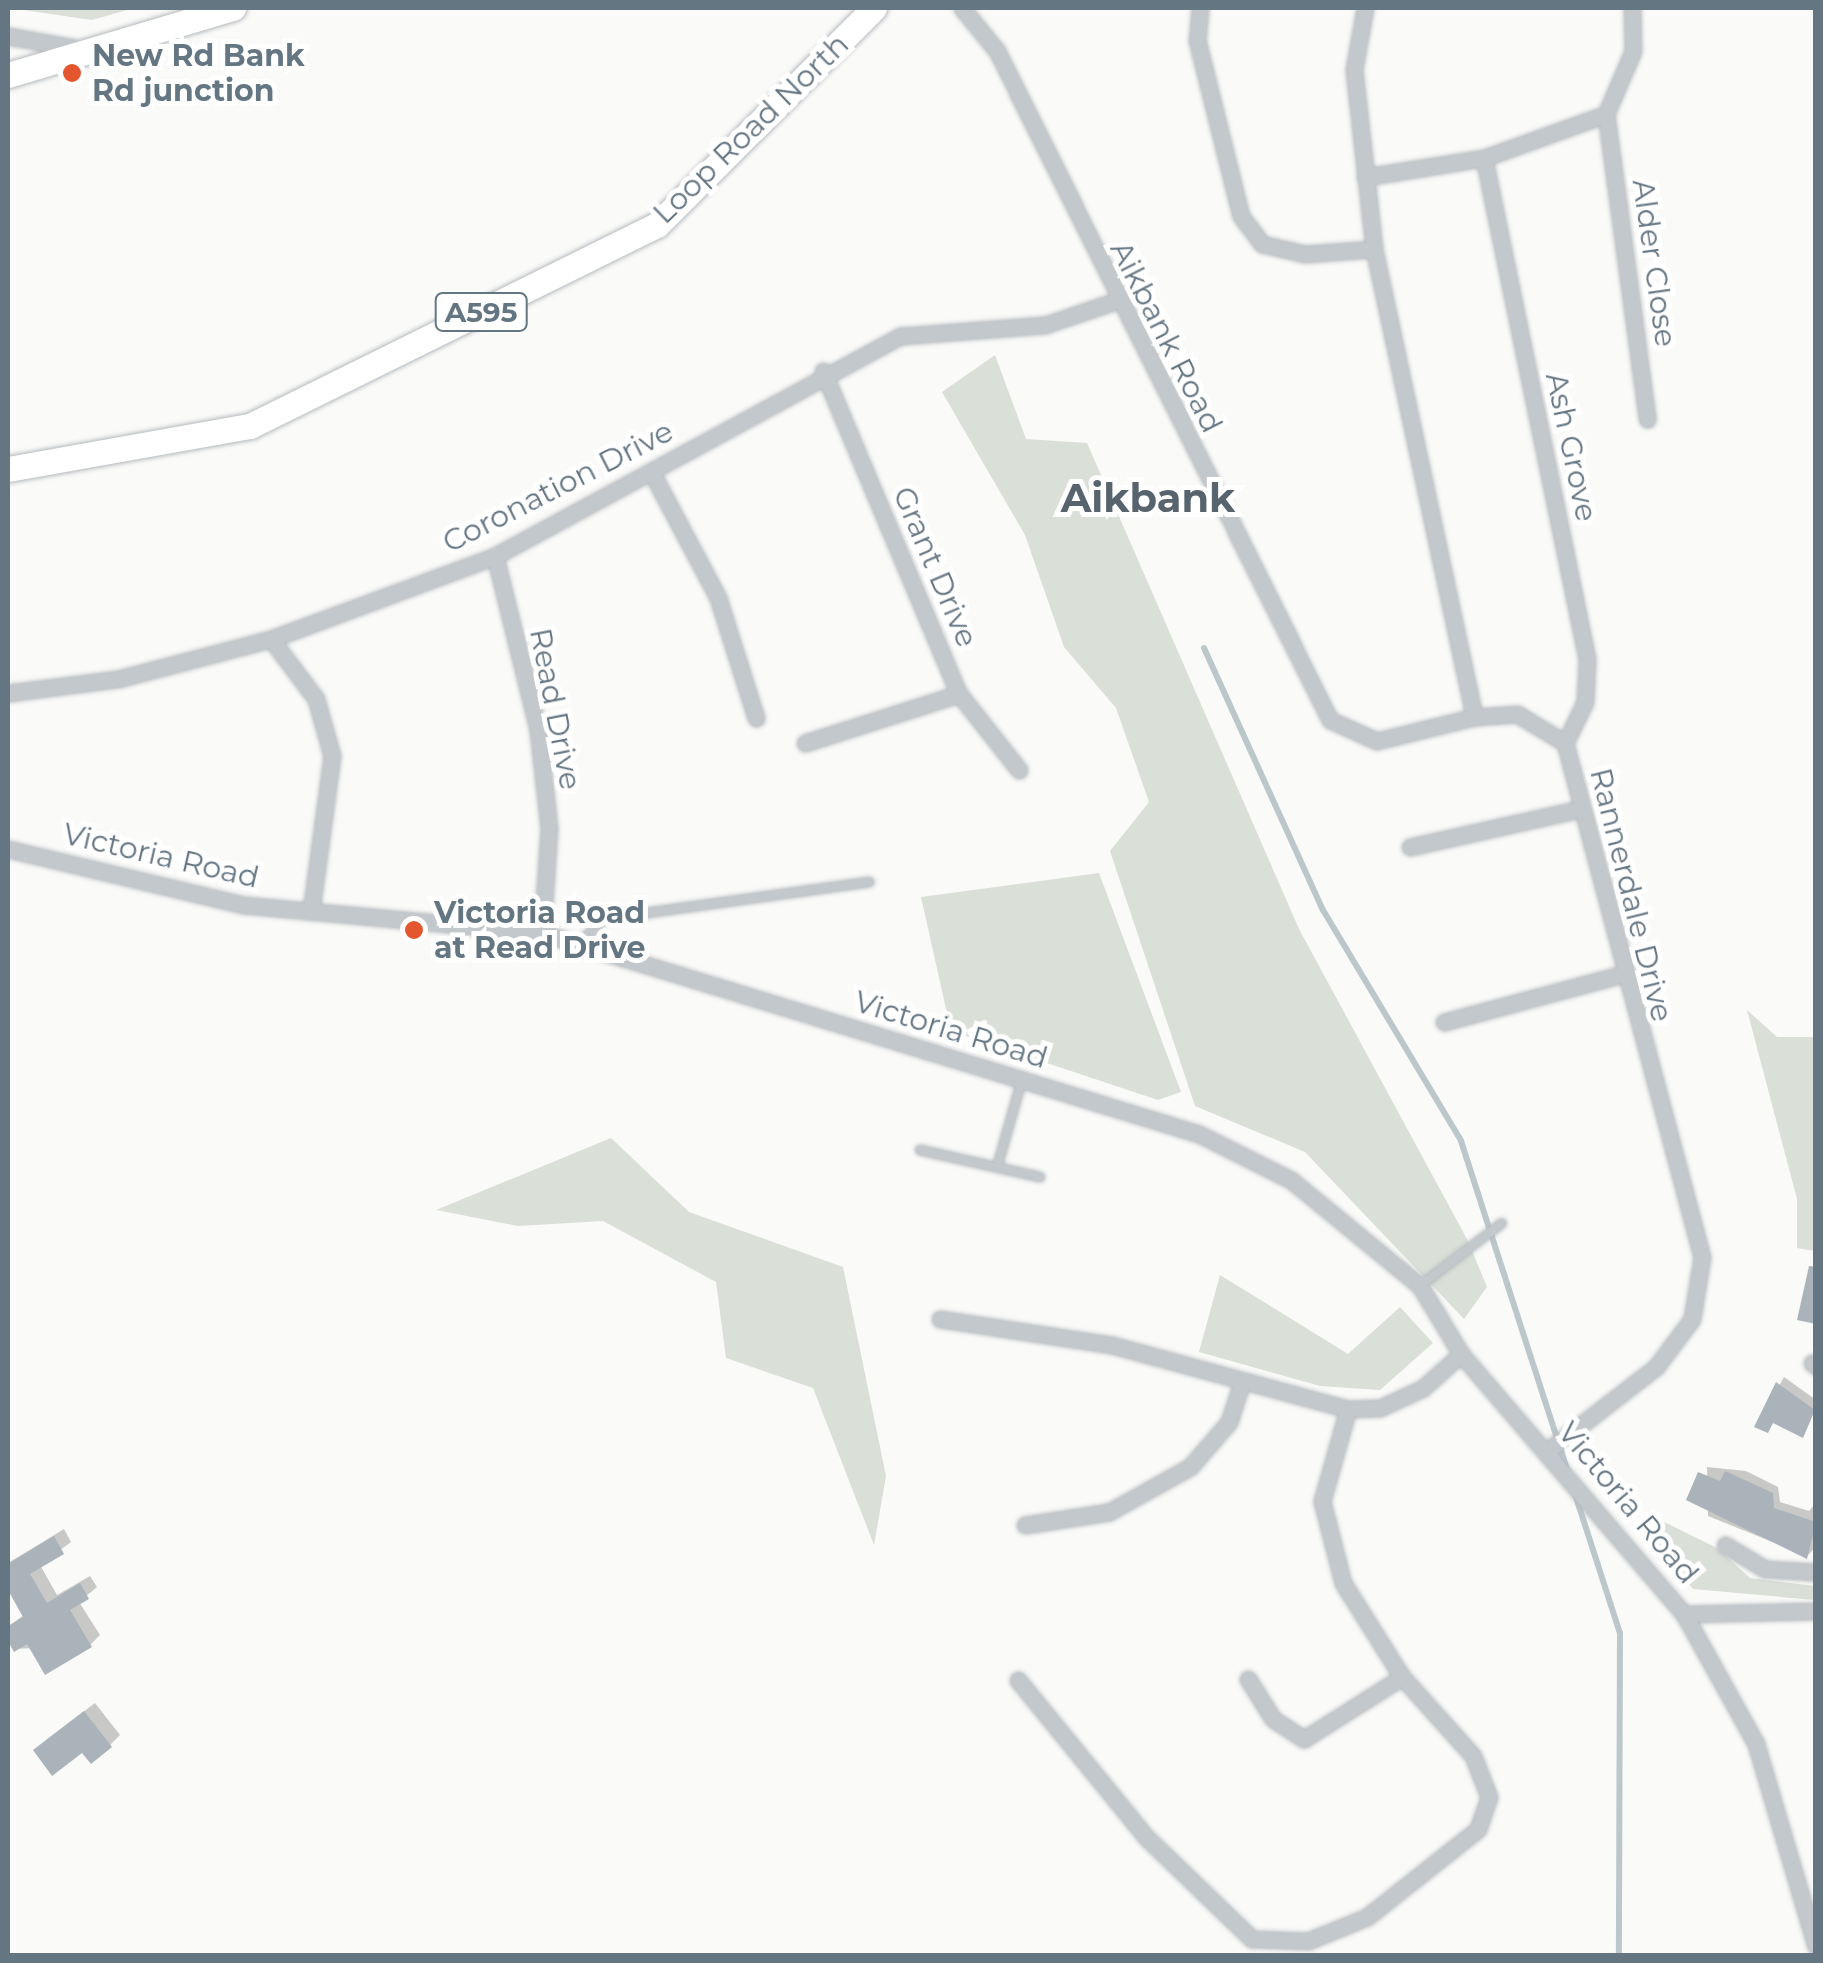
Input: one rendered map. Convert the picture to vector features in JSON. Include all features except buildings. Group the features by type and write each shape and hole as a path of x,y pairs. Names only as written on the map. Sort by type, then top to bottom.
{"main road":[{"path":"8,75 233,8"},
{"name":"Loop Road North","path":"8,469 250,426 657,225 874,8"}],"street":[{"name":"Aikbank Road","path":"962,8 997,51 1116,301 1330,720 1378,741 1474,718"},
{"path":"1200,8 1197,40 1241,216 1262,244 1291,251 1374,248"},
{"path":"1365,8 1354,70 1374,248 1474,718"},
{"path":"1366,176 1484,158 1606,114 1633,51 1632,8"},
{"path":"8,36 89,50"},
{"name":"Alder Close","path":"1606,114 1647,419"},
{"name":"Ash Grove","path":"1484,158 1587,659 1585,702 1564,744"},
{"name":"Coronation Drive","path":"8,694 118,678 272,638 495,556 653,475 823,371 900,336 1046,325 1116,301"},
{"name":"Grant Drive","path":"823,371 959,694 1019,770"},
{"path":"653,475 718,598 756,718"},
{"name":"Read Drive","path":"495,556 538,730 549,828 542,933"},
{"path":"272,638 316,698 332,756 311,912"},
{"path":"805,743 959,694"},
{"name":"Rannerdale Drive","path":"1474,718 1516,714 1564,744 1620,974 1702,1256 1692,1319 1656,1367 1550,1449"},
{"path":"1410,847 1580,809"},
{"name":"Victoria Road","path":"8,849 243,905 542,933 1022,1080 1241,1152 1341,1214 1420,1286 1461,1354 1550,1449 1684,1614 1756,1744 1816,1946"},
{"path":"1444,1022 1620,974"},
{"path":"940,1319 1112,1345 1348,1409 1380,1408 1423,1388 1461,1354"},
{"path":"1025,1525 1109,1512 1190,1467 1229,1422 1242,1382"},
{"path":"1018,1680 1147,1838 1252,1939 1308,1941 1366,1917 1478,1829 1489,1796 1472,1756 1402,1677 1343,1583 1322,1502 1348,1409"},
{"path":"1726,1545 1765,1569 1816,1572"},
{"path":"1684,1614 1816,1611"},
{"path":"1248,1679 1272,1719 1304,1739 1402,1677"},
{"path":"1246,1956 1252,1939"}],"lane":[{"path":"580,943 602,918 869,882"},
{"path":"998,1164 1022,1080"},
{"path":"920,1150 998,1164 1040,1177"},
{"path":"1420,1286 1502,1223"}],"shaded area":[{"path":"10,8 134,8 92,20"},
{"path":"995,355 1026,439 1087,443 1299,929 1468,1241 1487,1287 1464,1319 1305,1152 1195,1106 1110,851 1149,802 1116,708 1064,647 1025,535 942,392"},
{"path":"1099,873 1181,1092 1158,1100 951,1031 921,897"},
{"path":"1747,1010 1777,1037 1815,1037 1815,1251 1797,1248 1797,1199"},
{"path":"611,1138 689,1212 843,1267 886,1476 874,1545 813,1388 726,1358 716,1282 603,1221 518,1226 436,1210"},
{"path":"1220,1275 1348,1354 1400,1307 1433,1343 1380,1390 1320,1386 1199,1352"},
{"path":"1648,1514 1717,1548 1750,1578 1815,1586 1815,1600 1693,1589 1636,1524"}],"waterway":[{"path":"1204,648 1323,910 1461,1141 1568,1472"},
{"path":"1575,1494 1620,1633 1619,1956"}],"place":[{"name":"New Rd Bank Rd junction","path":"72,73"},
{"name":"Victoria Road at Read Drive","path":"414,930"}],"district":[{"name":"Aikbank","path":"1148,498"}]}
